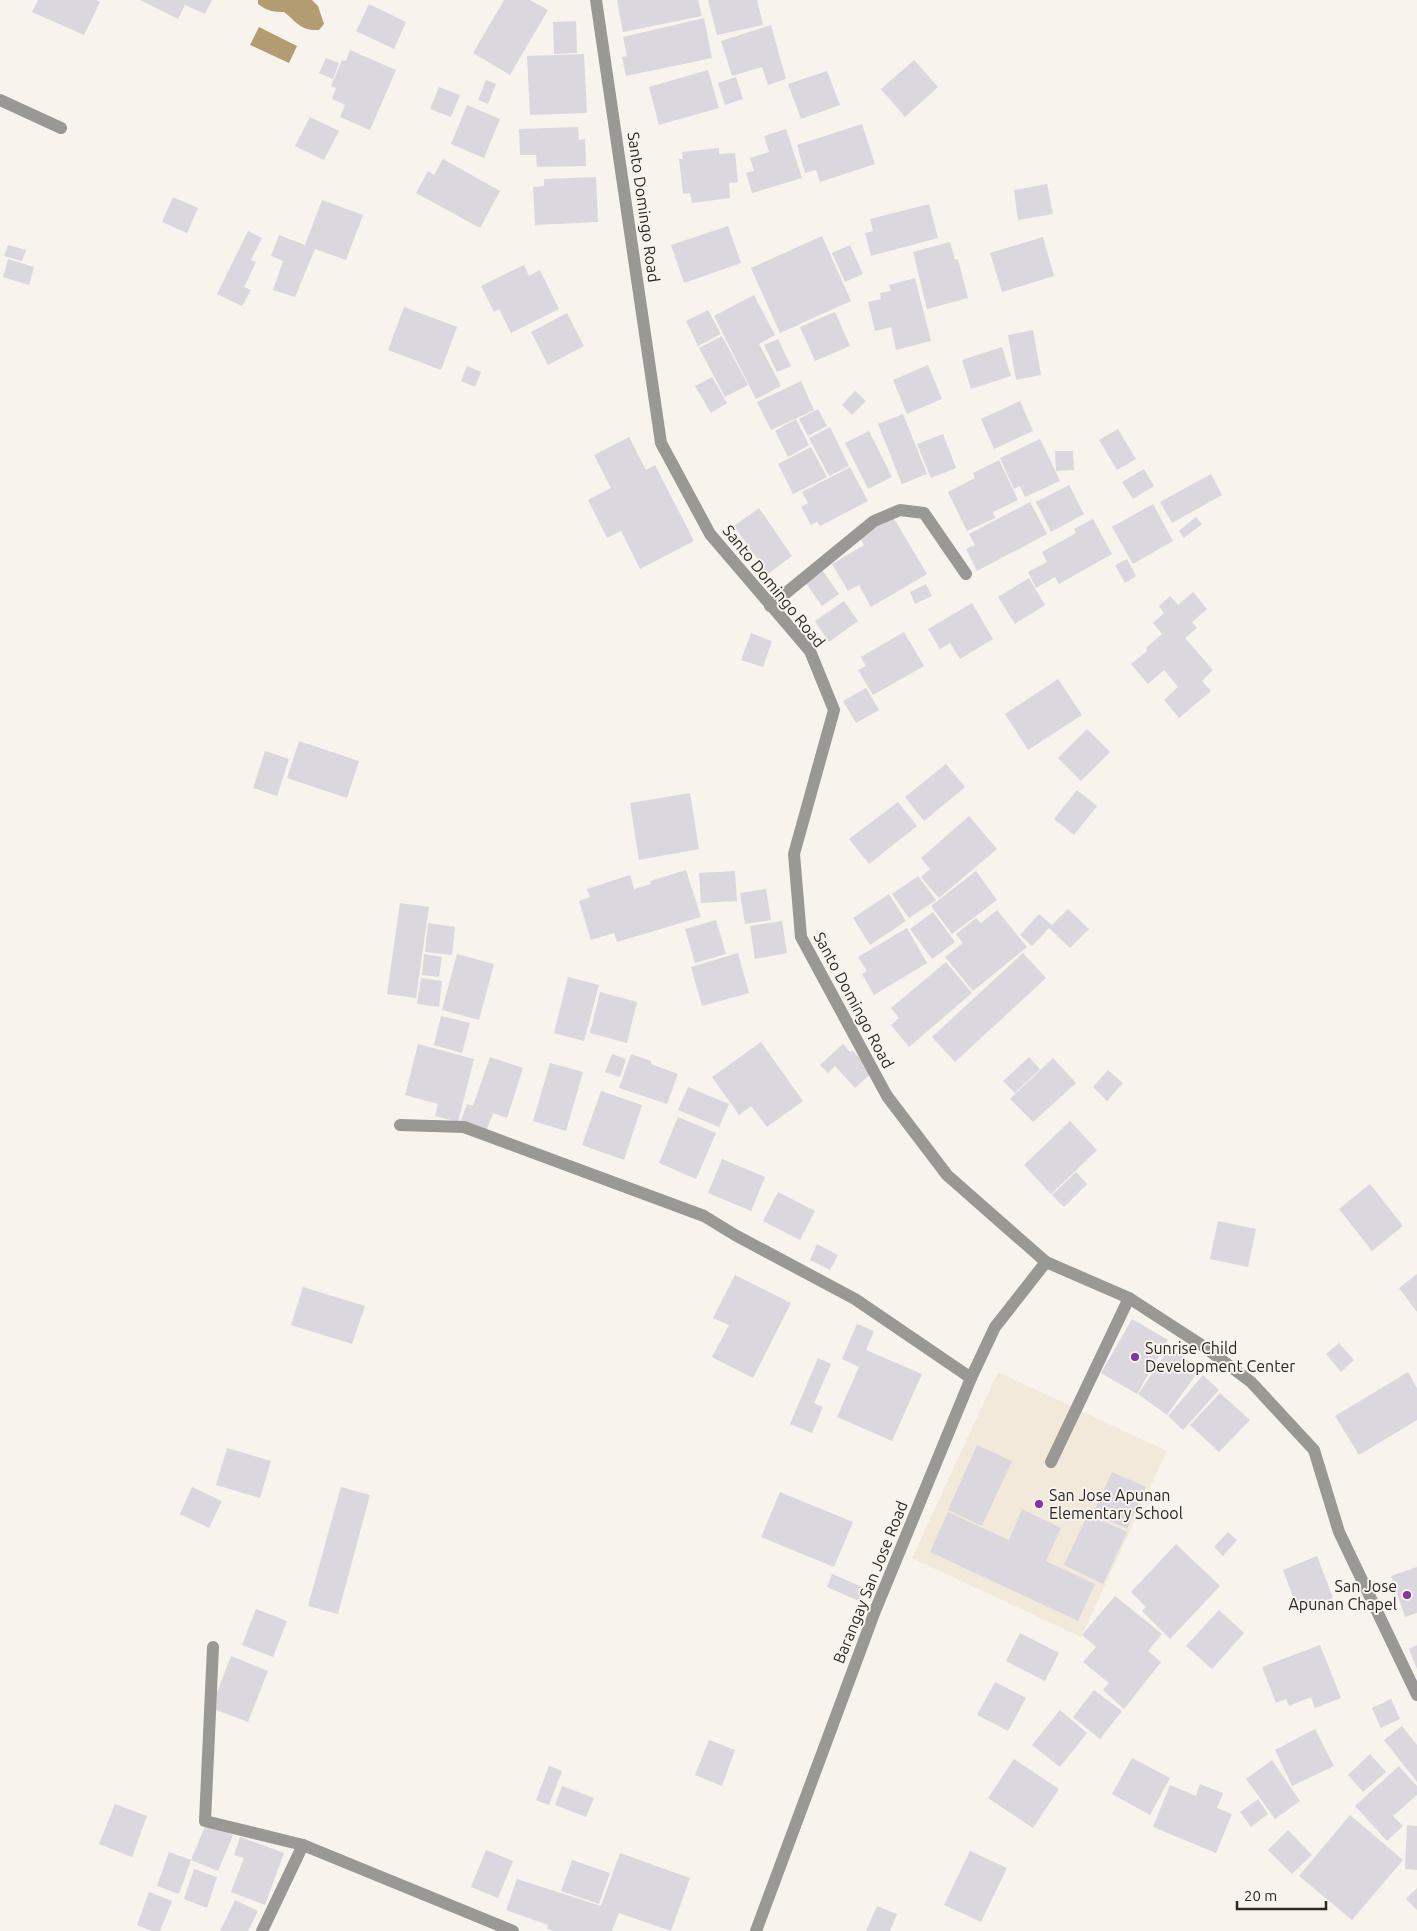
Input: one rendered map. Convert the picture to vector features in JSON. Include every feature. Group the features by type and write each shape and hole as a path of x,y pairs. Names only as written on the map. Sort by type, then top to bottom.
{"street":[{"name":"Santo Domingo Road","path":"596,0 661,443 710,534 810,651 834,710 794,854 801,937 887,1096 947,1175 1046,1262 1129,1298 1203,1346 1251,1382 1314,1450 1339,1532 1417,1695"},
{"path":"0,100 60,128"},
{"path":"770,606 874,521 900,510 924,513 966,574"},
{"path":"400,1125 464,1127 704,1216 735,1235 855,1299 971,1378"},
{"name":"Barangay San Jose Road","path":"756,1931 875,1611 971,1378 994,1328 1046,1262"},
{"path":"1051,1462 1129,1298"},
{"path":"213,1647 205,1821 303,1845 512,1931"},
{"path":"262,1931 303,1845"}],"shaded area":[{"path":"258,0 312,0 318,6 324,24 319,30 307,29 299,25 284,12 264,8 258,4"},
{"path":"259,27 297,46 289,63 250,45"},
{"name":"San Jose Apunan Elementary School","path":"998,1372 1167,1451 1081,1637 912,1558"}],"building":[{"path":"38,0 96,0 100,2 84,35 32,12"},
{"path":"140,0 212,0 205,14 185,5 178,19"},
{"path":"504,0 530,0 548,10 510,75 473,53"},
{"path":"617,0 698,0 702,16 623,32"},
{"path":"708,0 757,0 763,25 717,35"},
{"path":"369,4 406,22 394,49 356,31"},
{"path":"704,18 712,58 626,76 622,57 627,56 623,37"},
{"path":"576,21 577,53 554,54 553,22"},
{"path":"771,25 786,79 768,85 762,67 732,76 721,41"},
{"path":"350,50 396,70 370,130 340,117 345,105 332,99 336,88 331,86 342,60 346,61"},
{"path":"584,54 587,113 530,115 527,56"},
{"path":"326,58 339,63 333,79 319,73"},
{"path":"914,60 938,87 905,117 881,89"},
{"path":"708,70 719,108 659,125 649,87"},
{"path":"827,71 840,105 801,119 788,84"},
{"path":"736,77 743,99 725,105 718,83"},
{"path":"486,80 496,84 488,104 478,100"},
{"path":"439,87 460,95 451,117 430,109"},
{"path":"467,105 500,119 484,158 451,144"},
{"path":"310,117 339,131 324,160 295,146"},
{"path":"862,124 875,164 820,182 816,170 805,173 797,145"},
{"path":"578,127 579,140 585,139 586,166 537,167 536,155 520,155 519,129"},
{"path":"786,129 802,178 752,193 746,173 754,171 750,158 769,152 764,136"},
{"path":"719,148 719,154 735,153 738,182 729,183 730,198 692,203 690,193 683,194 679,159 683,159 682,152"},
{"path":"443,159 500,191 480,228 416,193 428,171 434,175"},
{"path":"596,177 598,222 535,225 533,187 544,186 544,179"},
{"path":"1047,184 1053,214 1018,220 1014,190"},
{"path":"173,197 198,208 187,233 162,222"},
{"path":"322,200 363,215 346,260 315,249 295,297 273,290 283,261 271,256 279,235 305,245"},
{"path":"929,204 938,238 871,256 865,233 873,231 870,219"},
{"path":"728,226 741,263 684,283 671,245"},
{"path":"248,231 262,238 251,260 256,262 244,287 251,290 242,306 217,294"},
{"path":"822,236 851,301 780,333 751,268"},
{"path":"1043,237 1054,276 1002,292 990,253"},
{"path":"950,242 955,260 958,259 968,298 927,309 913,252"},
{"path":"8,245 26,250 22,261 4,256"},
{"path":"850,245 863,274 845,282 832,253"},
{"path":"8,259 34,267 29,285 3,277"},
{"path":"524,265 529,276 540,270 559,309 511,333 499,309 494,312 481,286"},
{"path":"915,278 931,341 896,350 891,327 875,331 868,302 881,299 880,293 891,291 889,285"},
{"path":"754,295 775,335 759,344 781,386 756,399 714,316"},
{"path":"404,307 457,327 441,370 388,350"},
{"path":"708,310 721,334 698,346 686,321"},
{"path":"835,312 850,346 815,361 800,327"},
{"path":"567,313 584,346 548,365 531,332"},
{"path":"1033,330 1041,375 1016,380 1008,335"},
{"path":"722,336 748,385 725,397 699,348"},
{"path":"778,339 791,366 777,372 764,345"},
{"path":"1002,347 1011,376 971,389 962,360"},
{"path":"928,365 942,399 907,414 893,380"},
{"path":"467,366 481,372 475,387 461,381"},
{"path":"712,377 727,403 711,413 695,386"},
{"path":"801,381 814,410 771,430 757,402"},
{"path":"855,391 866,401 852,415 842,405"},
{"path":"1020,401 1033,431 994,449 981,419"},
{"path":"818,409 827,426 808,436 799,419"},
{"path":"903,414 927,474 902,484 878,424"},
{"path":"796,419 809,445 788,457 775,431"},
{"path":"830,427 849,466 829,476 809,438"},
{"path":"1118,429 1136,459 1117,470 1099,440"},
{"path":"869,431 892,477 868,489 845,443"},
{"path":"943,434 956,468 931,478 917,444"},
{"path":"629,437 646,470 655,465 694,541 640,569 621,531 607,538 588,500 611,488 594,455"},
{"path":"1040,439 1060,481 1025,497 1020,486 1014,489 1000,458"},
{"path":"811,447 827,477 793,494 778,464"},
{"path":"1055,451 1073,451 1074,470 1056,471"},
{"path":"999,460 1018,500 993,512 995,518 967,531 948,492 975,478 973,473"},
{"path":"850,467 868,501 820,526 817,522 811,525 801,507 808,503 802,492"},
{"path":"1144,469 1154,486 1133,499 1122,482"},
{"path":"1211,474 1222,495 1172,523 1160,502"},
{"path":"1069,485 1084,514 1051,532 1036,502"},
{"path":"1030,502 1047,534 977,571 966,549 975,545 969,534"},
{"path":"1153,504 1173,541 1133,564 1112,527"},
{"path":"759,508 792,556 768,574 734,526"},
{"path":"893,517 927,574 871,607 859,585 848,591 832,564 864,545 860,537"},
{"path":"1196,517 1202,524 1184,538 1179,531"},
{"path":"1093,519 1112,554 1059,584 1055,577 1036,588 1028,572 1047,562 1042,552 1076,533 1074,529"},
{"path":"1127,559 1136,576 1125,583 1115,565"},
{"path":"822,570 839,594 822,606 805,582"},
{"path":"1029,578 1045,605 1015,624 998,597"},
{"path":"926,584 932,596 915,604 910,592"},
{"path":"1193,592 1207,609 1192,622 1197,628 1185,638 1213,670 1202,681 1211,691 1179,718 1164,700 1178,687 1164,670 1148,684 1131,664 1147,651 1146,648 1162,634 1153,623 1164,613 1159,606 1170,596 1178,605"},
{"path":"844,601 858,621 829,642 815,621"},
{"path":"972,603 993,639 960,659 950,643 940,649 928,629"},
{"path":"904,632 924,666 873,695 858,670 866,666 861,657"},
{"path":"751,633 772,641 763,667 741,660"},
{"path":"1058,679 1082,715 1028,750 1005,714"},
{"path":"866,688 879,710 856,723 843,701"},
{"path":"1087,729 1110,752 1081,781 1058,758"},
{"path":"299,741 359,761 347,798 287,778"},
{"path":"265,751 289,759 277,796 253,788"},
{"path":"946,764 965,787 924,821 905,797"},
{"path":"1077,790 1097,806 1074,835 1054,819"},
{"path":"690,793 699,849 639,860 630,803"},
{"path":"898,802 917,826 869,864 849,839"},
{"path":"969,816 997,849 939,898 921,877 930,869 921,858"},
{"path":"686,870 701,917 617,942 614,933 591,940 579,901 590,897 587,889 630,875 634,889 651,884 650,881"},
{"path":"735,871 737,901 701,903 699,873"},
{"path":"976,871 997,900 952,934 931,906"},
{"path":"918,876 936,900 909,918 892,894"},
{"path":"766,889 771,920 745,924 740,893"},
{"path":"889,894 906,921 870,945 853,918"},
{"path":"400,903 429,907 416,998 387,994"},
{"path":"1068,909 1089,929 1070,948 1049,928 1032,946 1020,935 1039,914 1052,925"},
{"path":"997,910 1027,947 973,991 945,957 963,943 956,934 976,918 981,923"},
{"path":"933,912 955,942 932,959 910,929"},
{"path":"716,920 726,954 695,963 685,929"},
{"path":"782,921 787,953 755,959 750,926"},
{"path":"428,923 455,927 452,955 425,952"},
{"path":"907,928 927,963 874,995 862,974 867,971 858,957"},
{"path":"738,953 749,993 702,1006 691,967"},
{"path":"1023,953 1046,978 955,1062 932,1037"},
{"path":"424,954 442,957 439,977 422,975"},
{"path":"457,954 494,964 479,1020 442,1010"},
{"path":"946,962 972,993 909,1047 891,1025 899,1018 891,1008"},
{"path":"568,977 599,985 584,1041 554,1033"},
{"path":"421,978 442,981 439,1007 417,1004"},
{"path":"600,992 637,1002 627,1043 590,1033"},
{"path":"441,1016 470,1023 462,1053 434,1045"},
{"path":"761,1042 803,1101 767,1127 751,1106 739,1115 712,1077"},
{"path":"418,1044 474,1059 458,1122 435,1116 438,1104 405,1095"},
{"path":"843,1044 850,1052 852,1050 873,1072 855,1088 835,1066 828,1073 820,1065"},
{"path":"612,1054 626,1059 620,1077 605,1072"},
{"path":"631,1054 678,1074 667,1104 619,1088"},
{"path":"490,1057 523,1068 507,1118 493,1113 486,1132 460,1123 467,1104 473,1106"},
{"path":"1029,1057 1040,1069 1015,1093 1003,1081"},
{"path":"1053,1058 1076,1083 1033,1122 1010,1099"},
{"path":"550,1063 583,1072 566,1131 533,1121"},
{"path":"1108,1070 1123,1083 1107,1101 1093,1087"},
{"path":"688,1087 729,1104 719,1127 678,1110"},
{"path":"601,1091 642,1105 624,1160 582,1145"},
{"path":"678,1117 716,1133 696,1179 659,1163"},
{"path":"1070,1121 1097,1150 1051,1194 1024,1165"},
{"path":"722,1159 765,1177 751,1211 708,1193"},
{"path":"1076,1172 1087,1184 1064,1207 1052,1195"},
{"path":"1370,1184 1403,1226 1372,1251 1339,1209"},
{"path":"778,1192 815,1211 800,1240 763,1221"},
{"path":"1218,1221 1256,1229 1248,1267 1210,1259"},
{"path":"817,1244 838,1255 830,1270 810,1260"},
{"path":"1417,1274 1417,1312 1399,1288"},
{"path":"735,1275 791,1303 753,1378 712,1357 729,1325 713,1318"},
{"path":"303,1287 365,1306 352,1344 291,1325"},
{"name":"Sunrise Child Development Center","path":"1132,1319 1168,1340 1137,1394 1101,1373"},
{"path":"857,1324 874,1331 866,1350 922,1374 892,1441 837,1417 859,1367 842,1359"},
{"path":"1339,1343 1354,1360 1341,1372 1326,1354"},
{"path":"1170,1348 1200,1369 1167,1415 1138,1394"},
{"path":"818,1358 831,1364 814,1403 823,1407 812,1433 790,1424"},
{"path":"1408,1372 1417,1388 1417,1420 1359,1455 1335,1416"},
{"path":"1203,1375 1219,1390 1183,1430 1168,1416"},
{"path":"1220,1393 1250,1420 1219,1452 1190,1425"},
{"path":"977,1445 1012,1461 982,1526 948,1510"},
{"path":"227,1448 271,1461 260,1498 216,1485"},
{"path":"1112,1472 1146,1487 1127,1529 1093,1513"},
{"path":"192,1487 222,1501 209,1528 180,1514"},
{"path":"341,1487 370,1495 338,1614 308,1606"},
{"path":"780,1492 853,1522 834,1567 761,1537"},
{"path":"1022,1509 1061,1528 1046,1561 1095,1584 1078,1621 930,1552 948,1512 1009,1540"},
{"path":"1088,1514 1127,1532 1103,1584 1064,1565"},
{"path":"1228,1532 1237,1540 1223,1556 1214,1547"},
{"path":"1176,1544 1220,1586 1170,1639 1142,1611 1146,1607 1131,1592"},
{"path":"1317,1556 1333,1598 1299,1612 1283,1570"},
{"name":"San Jose Apunan Chapel","path":"1417,1567 1417,1613 1405,1617 1391,1576"},
{"path":"832,1574 865,1588 859,1601 827,1587"},
{"path":"1115,1596 1162,1634 1148,1651 1161,1662 1124,1709 1103,1690 1109,1683 1083,1662 1096,1647 1082,1635"},
{"path":"256,1609 287,1621 273,1657 242,1645"},
{"path":"1219,1610 1244,1633 1212,1669 1186,1646"},
{"path":"1020,1633 1059,1653 1045,1681 1006,1661"},
{"path":"1320,1645 1341,1698 1315,1708 1311,1697 1289,1706 1286,1699 1276,1703 1262,1667"},
{"path":"1417,1645 1417,1669 1409,1649"},
{"path":"231,1656 268,1671 248,1722 211,1708"},
{"path":"995,1682 1026,1698 1008,1731 977,1715"},
{"path":"1094,1690 1122,1711 1100,1739 1073,1717"},
{"path":"1391,1699 1400,1719 1381,1728 1372,1708"},
{"path":"1060,1710 1087,1733 1060,1767 1032,1745"},
{"path":"1402,1726 1417,1745 1417,1782 1384,1740"},
{"path":"1315,1729 1334,1766 1292,1786 1275,1750"},
{"path":"709,1740 735,1750 722,1786 695,1775"},
{"path":"1370,1754 1386,1772 1363,1792 1348,1775"},
{"path":"1132,1758 1170,1778 1150,1815 1112,1794"},
{"path":"1014,1759 1059,1789 1033,1828 988,1798"},
{"path":"1272,1760 1300,1801 1275,1819 1246,1779"},
{"path":"549,1766 562,1771 549,1805 536,1800"},
{"path":"1399,1766 1417,1786 1417,1795 1393,1816 1403,1826 1387,1841 1355,1806"},
{"path":"1200,1784 1223,1793 1217,1808 1232,1814 1216,1853 1153,1827 1170,1785 1196,1796"},
{"path":"562,1786 594,1798 586,1817 555,1805"},
{"path":"1258,1799 1268,1814 1251,1827 1240,1812"},
{"path":"115,1804 147,1816 132,1857 99,1844"},
{"path":"1350,1815 1403,1860 1352,1920 1299,1876"},
{"path":"206,1824 233,1835 218,1871 191,1860"},
{"path":"1407,1825 1417,1826 1417,1870 1405,1869"},
{"path":"1288,1830 1312,1855 1292,1874 1268,1850"},
{"path":"240,1837 284,1853 265,1905 231,1892 244,1858 234,1855"},
{"path":"486,1850 513,1861 498,1898 471,1887"},
{"path":"970,1851 1007,1868 981,1922 944,1905"},
{"path":"169,1852 191,1860 179,1894 157,1886"},
{"path":"620,1853 690,1878 671,1931 619,1913 612,1931 553,1931 547,1929 548,1925 506,1910 517,1879 601,1906"},
{"path":"572,1860 610,1873 599,1904 561,1891"},
{"path":"194,1869 217,1877 207,1908 184,1899"},
{"path":"1417,1888 1417,1910 1406,1899"},
{"path":"149,1892 172,1901 160,1931 152,1931 137,1925"},
{"path":"235,1900 258,1911 248,1931 220,1931"},
{"path":"877,1906 897,1914 890,1931 866,1931"}],"place":[{"name":"Sunrise Child Development Center","path":"1135,1357"},
{"name":"San Jose Apunan Elementary School","path":"1039,1504"},
{"name":"San Jose Apunan Chapel","path":"1407,1595"}]}
